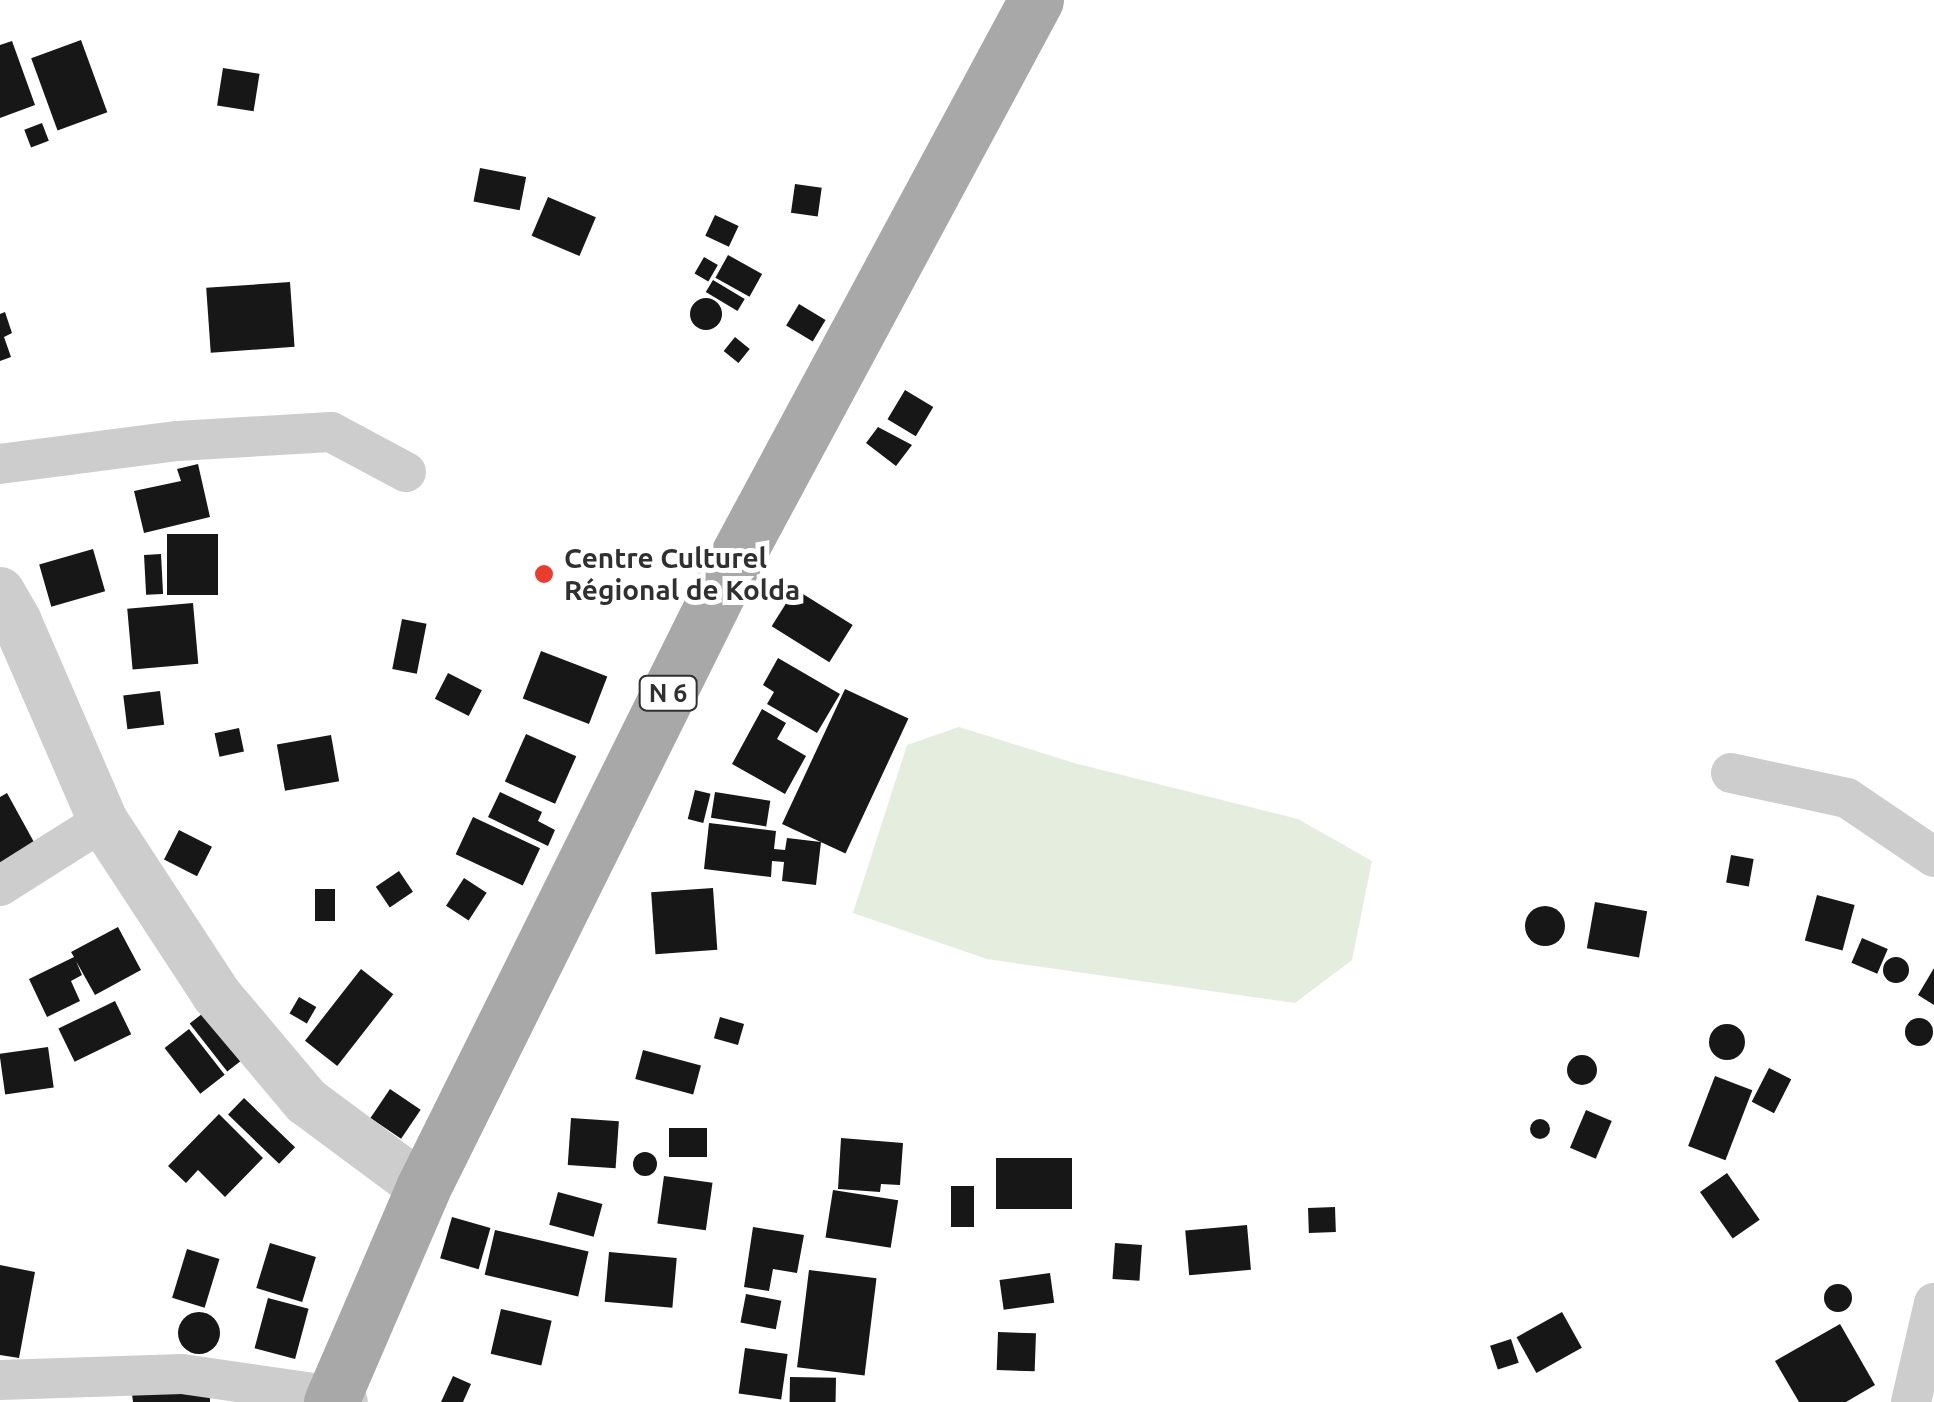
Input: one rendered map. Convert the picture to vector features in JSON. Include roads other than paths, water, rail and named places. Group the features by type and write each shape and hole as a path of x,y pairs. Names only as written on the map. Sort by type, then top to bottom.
{"main road":[{"name":"N 6","path":"337,1400 423,1188 730,568 1036,0"}],"street":[{"path":"0,464 178,441 331,432 406,472"},
{"path":"6,615 103,822 216,994 306,1101 423,1188"},
{"path":"1730,773 1847,798 1934,857"},
{"path":"0,886 103,822"},
{"path":"1911,1402 1934,1303"},
{"path":"0,1380 182,1374 337,1400"}],"place":[{"name":"Centre Culturel Régional de Kolda","path":"544,574"}]}
